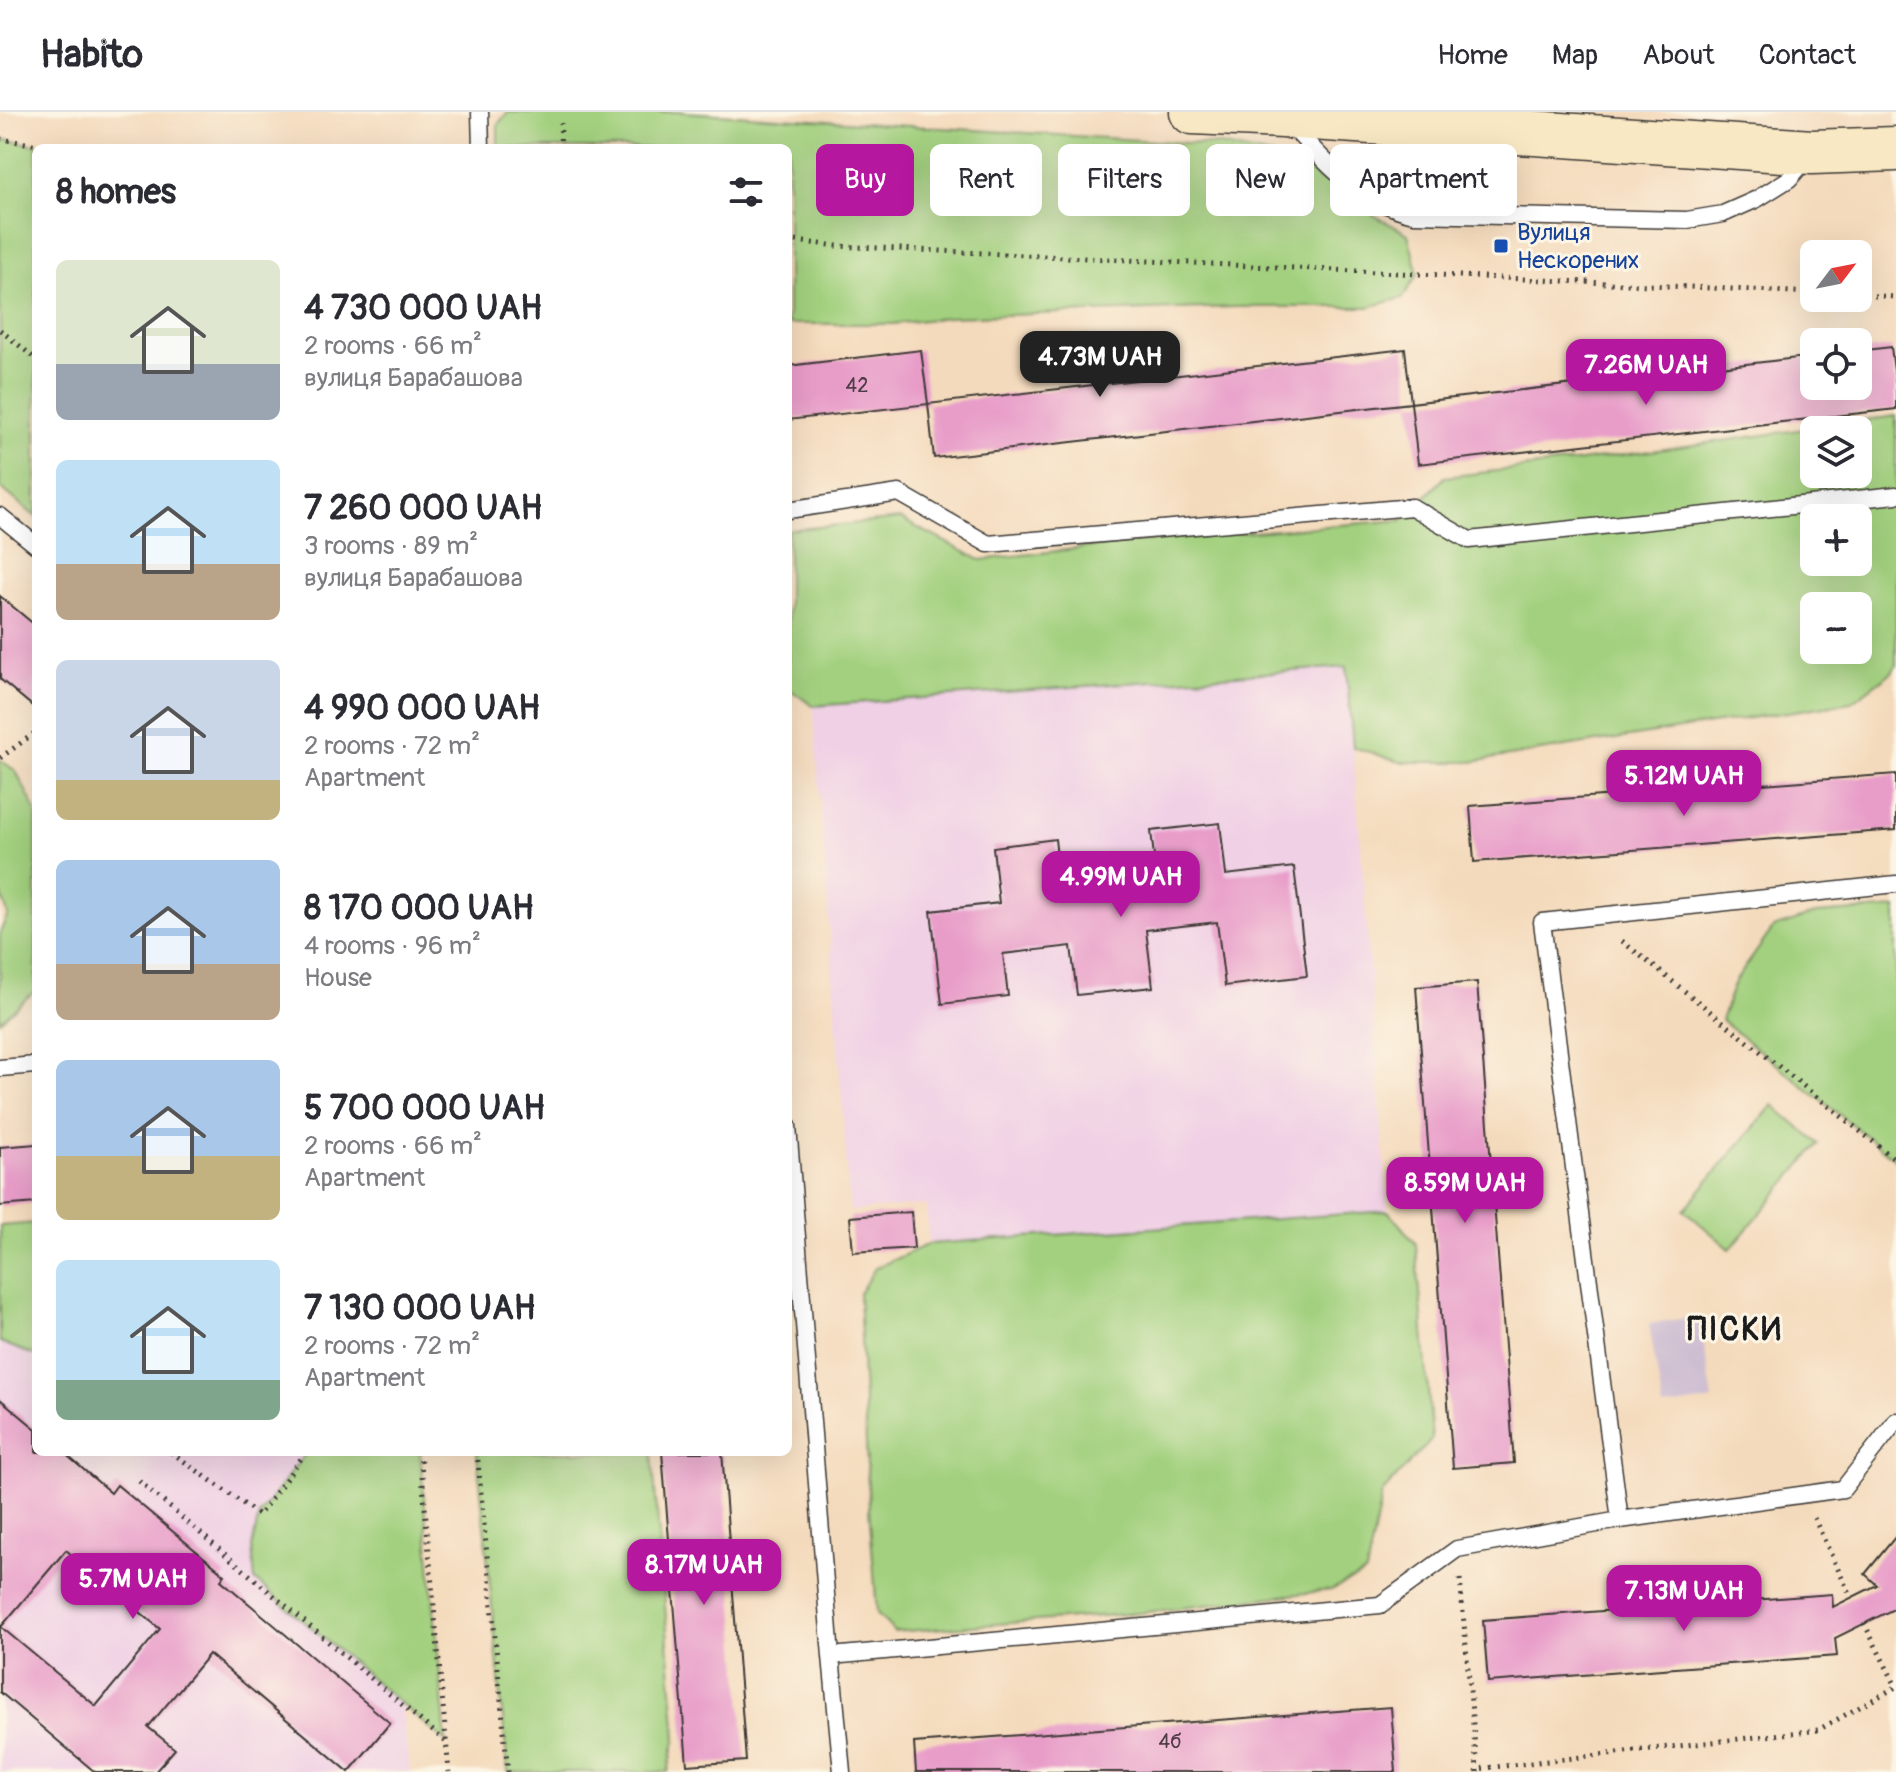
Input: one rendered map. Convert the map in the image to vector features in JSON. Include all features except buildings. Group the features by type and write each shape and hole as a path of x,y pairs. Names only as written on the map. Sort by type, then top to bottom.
{"street":[{"path":"1192,112 1812,152 1896,149"}],"lane":[{"path":"480,112 481,144"},
{"path":"1283,116 1353,188 1373,201 1414,214 1687,220 1723,214 1757,199 1789,179 1812,152"},
{"path":"792,509 899,493 988,544 1412,507 1469,540 1896,495"},
{"path":"0,516 32,542"},
{"path":"1620,1520 1542,922 1896,884"},
{"path":"0,1068 32,1065"},
{"path":"792,1175 842,1772"},
{"path":"831,1656 1380,1605 1457,1549 1620,1520 1843,1489 1896,1421"}],"path":[{"path":"560,144 561,123"},
{"path":"0,139 32,144"},
{"path":"792,240 837,246 1800,292"},
{"path":"1872,296 1896,297"},
{"path":"0,330 32,356"},
{"path":"0,758 32,735"},
{"path":"1592,916 1896,1160"},
{"path":"177,1456 259,1515 303,1456"},
{"path":"420,1456 449,1772"},
{"path":"477,1456 508,1772"},
{"path":"139,1481 446,1742"},
{"path":"1803,1495 1851,1597"},
{"path":"1457,1549 1477,1770 1818,1730 1896,1687 1864,1623"}],"shaded area":[{"path":"1347,667 1388,1211 929,1244 926,1205 850,1211 813,706"},
{"path":"32,1292 32,1456 367,1456 410,1772 0,1772 0,1296"},
{"path":"1699,1316 1713,1400 1663,1408 1649,1324"}],"green space":[{"path":"508,112 683,112 1206,144 1206,216 1314,216 1314,173 1330,186 1330,216 1375,216 1408,234 1418,274 1403,298 1368,307 1235,307 949,317 893,324 792,324 792,144 498,144 498,124"},
{"path":"0,139 32,144 32,514 0,487"},
{"path":"1896,416 1896,665 1892,672 1851,702 1471,762 1400,762 1353,747 1346,667 813,706 792,691 792,530 901,519 980,560 1152,540 1402,520 1445,477 1800,430 1800,488 1872,488 1872,419"},
{"path":"0,760 16,771 32,803 32,993 0,1021 0,932 8,915 0,889"},
{"path":"1896,908 1896,1160 1721,1020 1735,982 1773,928 1816,914"},
{"path":"1773,1105 1819,1144 1730,1249 1684,1210"},
{"path":"1388,1211 1416,1244 1432,1439 1382,1493 1366,1573 1331,1590 1140,1613 894,1632 877,1613 859,1294 875,1268 929,1244"},
{"path":"32,1223 32,1354 0,1342 0,1226"},
{"path":"303,1456 420,1456 446,1742 255,1580 252,1547 259,1515"},
{"path":"477,1456 652,1456 676,1737 668,1772 508,1772"}],"place":[{"name":"Вулиця Нескорених","path":"1501,246"}],"district":[{"name":"ПІСКИ","path":"1735,1329"}]}
